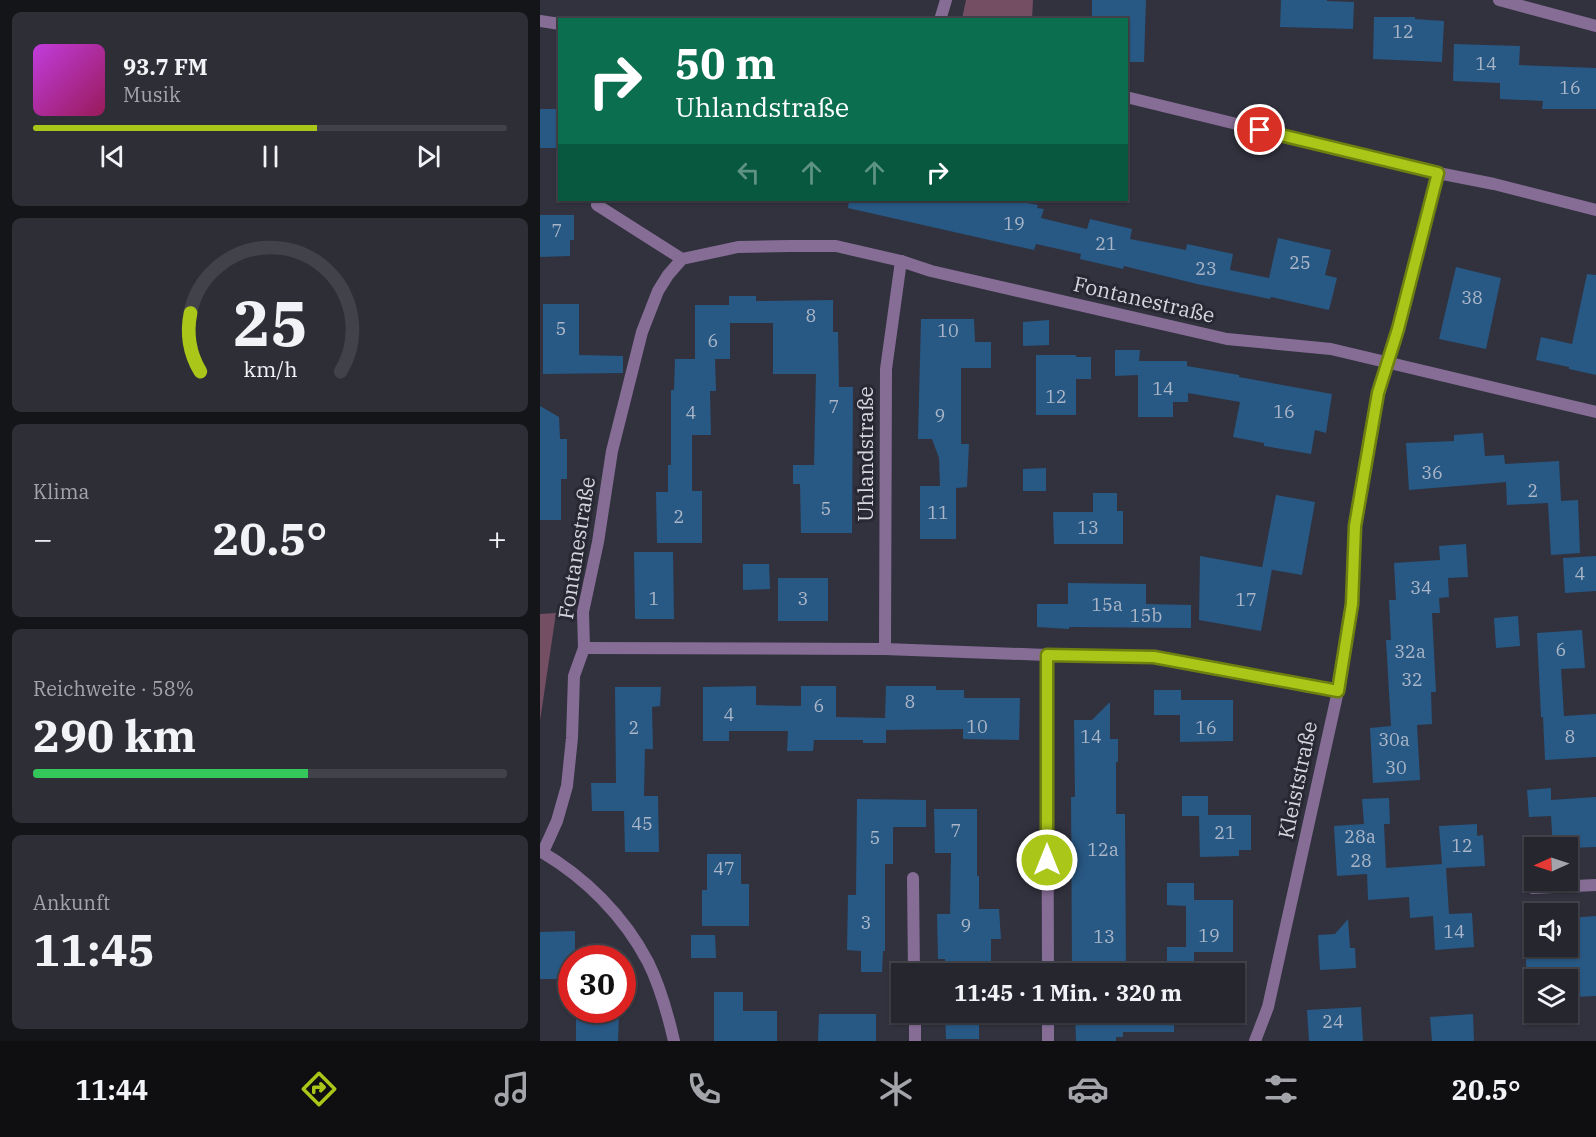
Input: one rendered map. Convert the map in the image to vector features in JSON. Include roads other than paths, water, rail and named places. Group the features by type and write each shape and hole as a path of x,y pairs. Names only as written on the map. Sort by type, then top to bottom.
{"street":[{"path":"941,18 946,0"},
{"path":"1499,0 1596,26"},
{"path":"540,21 558,24"},
{"path":"1128,98 1596,210"},
{"name":"Kleiststraße","path":"1255,1041 1268,1007 1338,691 1352,604 1355,526 1378,393 1398,329 1438,173"},
{"path":"597,205 682,258"},
{"name":"Fontanestraße","path":"541,852 557,821 567,786 572,738 573,676 584,648 583,612 598,542 612,451 642,332 658,291 682,258 738,248 836,246 901,261 931,271 1227,339 1331,349 1596,412"},
{"name":"Uhlandstraße","path":"885,649 886,369 901,261"},
{"path":"584,648 885,649 1154,657 1338,691"},
{"path":"1047,655 1048,963"},
{"path":"541,852 596,892 614,911 648,963 662,998 674,1041"},
{"path":"913,878 914,963"},
{"path":"1578,886 1596,885"},
{"path":"915,1023 915,1041"},
{"path":"1048,1023 1048,1041"}]}
